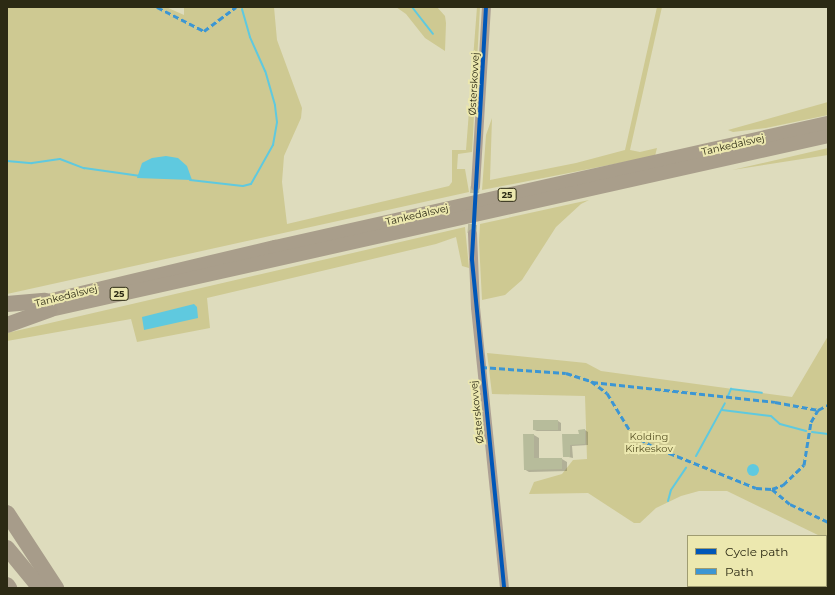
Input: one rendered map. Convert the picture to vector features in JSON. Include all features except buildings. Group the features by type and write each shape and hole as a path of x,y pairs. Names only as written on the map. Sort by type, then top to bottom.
{"highway":[{"name":"Tankedalsvej","path":"7,320 47,306 313,238 828,123"},
{"name":"Tankedalsvej","path":"7,311 47,306 828,136"},
{"path":"7,304 47,306"},
{"path":"7,325 47,306"},
{"path":"7,513 56,588"},
{"path":"7,548 40,588"}],"street":[{"name":"Østerskovvej","path":"475,186 486,7"},
{"name":"Østerskovvej","path":"472,234 475,306 504,588"}],"green space":[{"path":"7,7 166,7 184,15 184,7 274,7 277,40 302,108 301,118 284,156 282,182 287,224 449,186 452,182 452,150 466,150 477,7 480,7 472,152 458,154 457,169 465,169 469,192 7,294"},
{"path":"396,7 437,7 445,16 445,51 425,38 406,14"},
{"path":"657,7 662,7 630,150 640,152 657,148 655,156 482,190 486,135 492,118 490,180 576,163 625,150"},
{"path":"828,102 828,115 766,128 733,132 728,130"},
{"path":"828,148 828,155 732,170"},
{"path":"589,200 581,204 556,227 522,280 505,295 482,300 479,242 480,224"},
{"path":"465,227 469,268 462,266 456,237 436,244 207,298 210,328 137,342 131,319 7,341 7,333"},
{"name":"Kolding Kirkeskov","path":"828,336 828,542 827,535 818,535 727,491 699,491 681,496 656,508 640,523 634,523 588,493 529,494 534,482 562,474 573,460 587,459 585,396 492,394 487,353 586,363 601,371 792,397"}],"water":[{"path":"166,156 178,158 187,166 192,180 137,178 142,163 152,158"},
{"path":"194,304 197,307 198,318 144,330 142,317"},
{"path":"751,464 755,464 759,470 755,476 751,476 747,472 747,468"}],"waterway":[{"path":"412,7 433,34"},
{"path":"190,180 243,186 251,184 273,145 277,122 275,105 265,71 250,37 242,9"},
{"path":"7,161 32,163 60,159 84,168 140,176"},
{"path":"728,396 731,389 762,393"},
{"path":"696,456 725,403"},
{"path":"722,410 771,416 780,424 806,431"},
{"path":"812,432 828,434"},
{"path":"668,501 671,490 686,468"}],"tunnel":[{"path":"472,233 475,186"}],"marked path":[{"path":"157,7 204,31 236,7"},
{"path":"481,367 566,373 591,381 607,393 632,434 652,446 756,488 772,489 783,485 804,465 811,422 818,410 828,405"},
{"path":"592,382 775,402 818,410"},
{"path":"772,489 790,504 828,522"}],"cycle path":[{"path":"486,7 472,260 504,588"}]}
